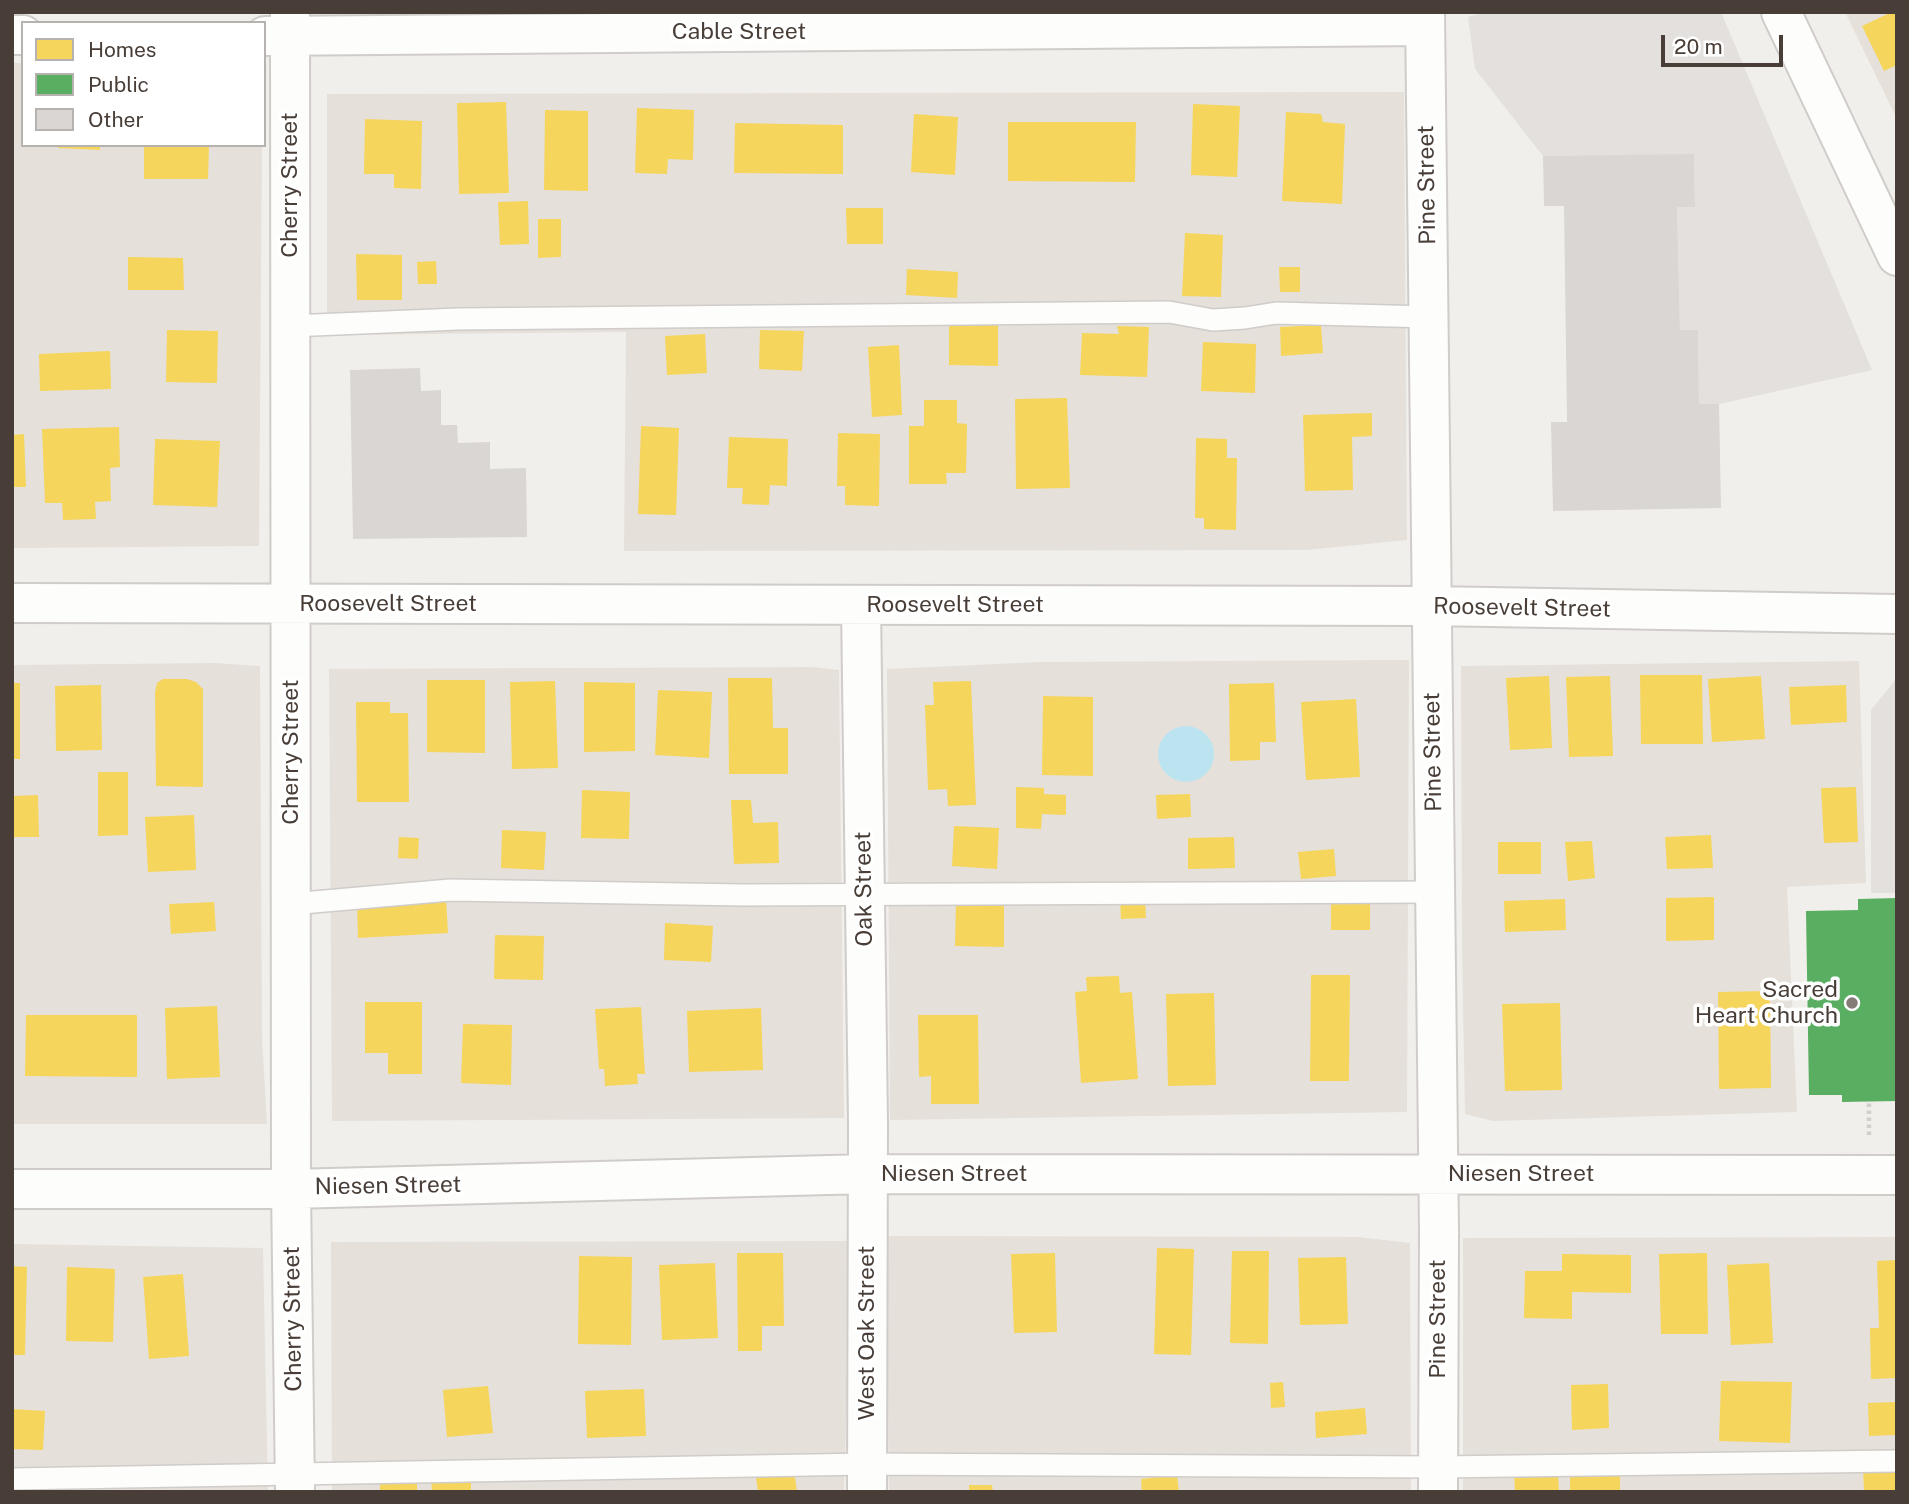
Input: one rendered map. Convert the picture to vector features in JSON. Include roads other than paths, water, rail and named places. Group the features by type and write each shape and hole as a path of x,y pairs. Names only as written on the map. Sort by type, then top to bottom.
{"street":[{"path":"1781,12 1897,256"},
{"name":"Cable Street","path":"282,28 1425,19"},
{"name":"Pine Street","path":"1425,19 1438,1174 1438,1479"},
{"name":"Cherry Street","path":"282,28 290,326 291,1189 295,1483"},
{"name":"Roosevelt Street","path":"12,603 1431,606 1897,614"},
{"name":"Oak Street","path":"861,605 867,1174"},
{"name":"Niesen Street","path":"12,1189 291,1189 867,1174 1897,1175"},
{"name":"West Oak Street","path":"867,1174 867,1478"}],"lane":[{"path":"290,326 458,319 1155,313 1213,320 1276,313 1429,317"},
{"path":"291,904 450,890 864,895 1435,892"},
{"path":"12,1479 295,1483 867,1478 1438,1479 1897,1461"}],"water":[{"path":"1180,726 1192,726 1202,730 1210,738 1214,754 1210,770 1202,778 1192,782 1180,782 1170,778 1162,770 1158,760 1158,748 1162,738 1170,730"}],"place":[{"name":"Sacred Heart Church","path":"1852,1003"}]}
